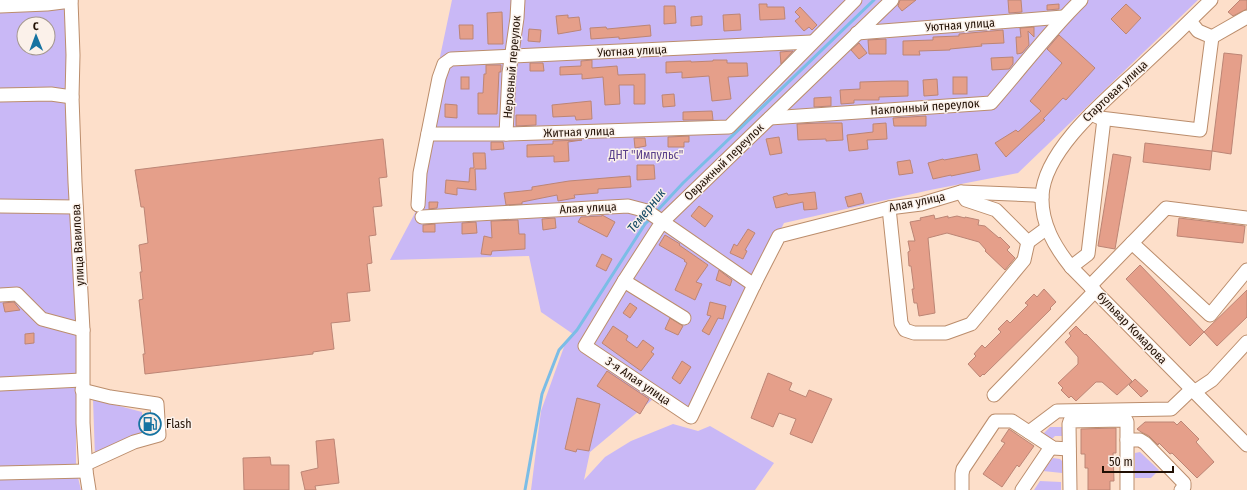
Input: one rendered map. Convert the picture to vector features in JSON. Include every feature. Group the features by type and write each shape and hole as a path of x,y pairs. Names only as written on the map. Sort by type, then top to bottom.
{"street":[{"name":"Неровный переулок","path":"506,134 509,73 517,18 518,0"},
{"name":"Овражный переулок","path":"729,127 855,0"},
{"name":"Овражный переулок","path":"585,346 662,222 892,0"},
{"name":"Наклонный переулок","path":"770,118 991,103 1022,68 1063,17 1081,0"},
{"name":"Стартовая улица","path":"1042,197 1044,182 1058,154 1080,124 1190,22 1211,0"},
{"path":"0,6 47,4 71,1"},
{"name":"улица Вавилова","path":"71,1 73,54 72,97 76,207 83,330 82,385 86,468 89,490"},
{"name":"Уютная улица","path":"857,33 1063,17"},
{"path":"1212,37 1247,17"},
{"path":"1190,22 1198,31 1212,37"},
{"path":"1090,114 1104,119 1200,130 1212,37"},
{"name":"Уютная улица","path":"428,134 439,78 444,64 451,59 812,42"},
{"path":"0,95 51,94 72,97"},
{"path":"1071,267 1088,254 1104,119"},
{"name":"Житная улица","path":"428,134 506,134 729,127"},
{"name":"Алая улица","path":"428,134 420,173 420,211 628,206 647,211 754,285"},
{"path":"961,192 966,200 996,210 1028,242"},
{"name":"Алая улица","path":"691,417 779,236 889,208 921,204 961,192 1034,195 1042,197"},
{"name":"бульвар Комарова","path":"1042,197 1050,237 1059,252 1071,267 1247,445"},
{"path":"0,206 76,207"},
{"path":"889,208 901,323 905,330 914,333 946,333 971,324 1024,260 1028,242 1047,228"},
{"path":"994,395 1093,288 1132,243 1166,208 1247,218"},
{"path":"1132,243 1210,315 1247,270"},
{"path":"624,281 684,318"},
{"path":"0,294 17,294 42,319 83,330"},
{"path":"1029,432 1056,412 1171,409 1193,390 1212,380 1247,342"},
{"name":"3-я Алая улица","path":"585,346 691,417"},
{"path":"0,384 82,385 110,397 157,404 159,435 134,442 86,468 0,473"},
{"path":"1070,490 1070,421 1126,420 1127,490"},
{"path":"962,490 963,469 995,421 1012,421 1051,447 1055,449 1069,450"},
{"path":"1127,440 1140,440 1145,443 1184,483 1184,487 1181,490"},
{"path":"1022,490 1051,447"}],"green space":[{"path":"0,0 67,0 76,246 76,469 81,490 0,490"},
{"name":"ДНТ \"Импульс\"","path":"452,0 1198,0 1018,173 930,190 784,223 688,413 659,394 590,452 584,480 605,457 631,441 673,424 698,431 710,426 774,463 755,490 531,490 541,411 565,344 573,334 541,312 529,256 390,260 415,213 418,161"},
{"path":"93,399 142,412 143,437 95,457"},
{"path":"1050,427 1062,427 1062,436 1055,436 1051,440 1043,434"},
{"path":"1140,452 1159,470 1151,478 1135,478 1135,453"},
{"path":"1053,458 1060,459 1062,461 1062,473 1043,471"},
{"path":"1040,481 1061,482 1061,490 1034,490"}],"building":[{"path":"900,0 916,0 902,11 898,6"},
{"path":"1008,0 1021,0 1022,12 1009,13"},
{"path":"1240,0 1247,0 1247,9 1233,16 1228,12"},
{"path":"759,4 767,4 767,7 784,7 785,19 760,20"},
{"path":"1059,4 1059,9 1047,10 1047,5"},
{"path":"1126,4 1141,18 1126,34 1111,19"},
{"path":"664,6 675,6 676,23 664,24"},
{"path":"800,7 817,25 812,30 809,27 804,31 795,21 800,17 795,12"},
{"path":"502,12 503,44 488,44 487,13"},
{"path":"740,14 741,30 724,31 723,15"},
{"path":"568,15 568,18 579,17 581,30 558,34 556,16"},
{"path":"702,16 702,25 691,26 691,17"},
{"path":"459,25 473,25 473,39 460,39"},
{"path":"650,25 651,36 619,39 619,37 591,39 590,28 606,27 607,29"},
{"path":"1034,27 1034,37 1028,31 1029,45 1022,53 1017,54 1016,37 1021,37 1020,28"},
{"path":"529,29 541,30 540,42 528,41"},
{"path":"1003,30 1004,43 981,44 982,46 950,50 919,51 920,55 903,55 903,41 933,40 933,37 959,36 959,34"},
{"path":"1059,35 1095,68 1066,100 1063,98 1043,119 1045,120 1006,157 995,143 1016,130 1018,132 1041,111 1030,101 1062,63 1047,49"},
{"path":"886,39 886,54 869,54 868,40"},
{"path":"859,43 867,53 859,59 851,50"},
{"path":"793,51 781,64 780,52"},
{"path":"1224,53 1242,55 1231,154 1212,151"},
{"path":"1013,57 1013,64 1009,69 992,70 991,58"},
{"path":"592,60 592,68 617,66 618,75 645,74 645,104 634,104 634,85 619,85 620,104 605,105 603,77 582,79 582,74 560,75 560,67 581,66 581,61"},
{"path":"727,60 727,63 747,63 748,76 728,77 731,99 712,101 709,76 682,78 682,72 666,73 666,62"},
{"path":"530,63 543,63 544,71 530,71"},
{"path":"486,65 501,65 501,72 499,72 497,114 478,114 478,93 483,93"},
{"path":"461,77 469,77 469,89 461,89"},
{"path":"953,77 967,77 967,94 953,94"},
{"path":"937,79 938,95 924,96 923,80"},
{"path":"908,81 908,96 879,97 879,100 854,100 854,103 841,104 840,90 860,89 860,82"},
{"path":"674,94 675,106 663,107 662,95"},
{"path":"831,97 831,106 814,107 814,98"},
{"path":"591,101 592,119 576,120 575,116 553,117 552,105"},
{"path":"445,104 457,105 457,118 445,117"},
{"path":"712,111 713,120 683,120 683,112"},
{"path":"516,115 536,115 536,125 516,126"},
{"path":"926,116 926,126 894,126 893,118"},
{"path":"842,123 843,140 798,140 797,124"},
{"path":"886,123 887,139 867,140 868,149 849,151 847,135 873,132 873,124"},
{"path":"689,136 689,142 684,142 684,147 668,147 668,137"},
{"path":"779,137 782,153 770,155 766,139"},
{"path":"634,138 645,138 646,146 635,148"},
{"path":"383,139 387,177 379,178 382,206 373,207 376,235 369,236 372,263 367,264 370,291 347,293 350,321 331,323 334,349 313,352 313,354 145,374 143,354 145,354 139,300 143,299 139,245 148,243 144,207 141,207 135,170"},
{"path":"582,140 568,142 569,161 554,162 554,156 527,157 527,145 553,144 553,141"},
{"path":"491,142 503,142 504,149 491,150"},
{"path":"1145,143 1212,151 1210,170 1143,162"},
{"path":"473,153 485,153 486,169 475,169 476,190 457,188 457,195 445,193 446,180 469,182 470,168 474,168"},
{"path":"977,154 980,170 933,179 928,163 943,159"},
{"path":"1113,154 1131,157 1115,249 1098,246"},
{"path":"910,160 913,173 899,175 897,162"},
{"path":"637,165 654,165 655,179 637,180"},
{"path":"630,176 631,187 598,189 598,193 574,195 575,198 558,201 557,195 522,202 522,204 506,205 504,193 532,190 532,187 569,181"},
{"path":"815,192 817,209 804,210 803,202 776,208 773,197 787,193 788,195"},
{"path":"861,193 864,203 848,207 845,197"},
{"path":"429,202 438,202 437,208 429,209"},
{"path":"699,206 713,216 705,227 691,216"},
{"path":"602,215 615,222 607,237 578,222 581,217"},
{"path":"934,215 935,219 948,216 948,218 957,216 979,220 978,225 985,226 999,238 1000,237 1010,247 1007,250 1015,258 1005,270 985,251 986,250 979,242 947,233 928,238 935,313 919,316 917,303 914,303 911,266 909,266 908,252 910,251 908,241 915,241 910,222"},
{"path":"555,218 556,228 543,230 542,219"},
{"path":"1179,218 1245,226 1243,243 1177,236"},
{"path":"518,220 519,234 525,234 525,249 492,251 491,255 481,254 484,236 492,238 491,221"},
{"path":"476,222 477,233 462,234 462,223"},
{"path":"435,224 435,232 423,232 423,225"},
{"path":"748,229 755,233 745,250 747,251 743,259 730,253 734,244 737,246"},
{"path":"665,235 680,244 679,245 708,265 696,282 702,284 695,300 675,290 687,263 684,261 685,260 659,245"},
{"path":"602,254 612,259 606,271 596,266"},
{"path":"1140,265 1204,332 1190,346 1126,279"},
{"path":"719,270 732,280 730,286 716,280"},
{"path":"1044,289 1056,302 1050,308 1051,309 984,375 983,374 980,377 968,364 976,356 974,354 982,345 985,348 1001,332 998,329 1007,320 1010,323 1028,305 1025,303 1034,294 1037,297"},
{"path":"1247,290 1247,317 1217,346 1204,332"},
{"path":"14,302 20,310 5,312 3,303"},
{"path":"710,302 726,306 723,319 718,318 709,335 702,331 711,316 707,315"},
{"path":"630,303 637,308 630,318 623,313"},
{"path":"670,318 683,326 678,335 665,329"},
{"path":"613,326 628,336 626,340 637,348 643,340 654,348 651,352 654,354 641,371 602,343"},
{"path":"1076,326 1085,335 1086,334 1132,381 1117,395 1102,382 1096,382 1076,401 1071,396 1069,398 1061,390 1063,388 1058,383 1078,364 1078,357 1065,342 1071,336 1069,333"},
{"path":"34,333 34,343 25,344 25,334"},
{"path":"682,361 691,367 680,384 672,378"},
{"path":"607,371 649,399 640,414 597,386"},
{"path":"768,373 792,383 789,390 806,397 809,390 832,399 812,443 790,434 796,419 779,413 773,427 751,418"},
{"path":"1135,379 1148,391 1141,397 1129,385"},
{"path":"577,398 600,404 589,451 577,449 576,452 565,449"},
{"path":"145,414 150,414 151,429 145,431"},
{"path":"1181,421 1199,439 1196,442 1214,462 1197,478 1172,453 1170,454 1159,443 1158,445 1149,436 1137,429 1145,422 1174,422 1177,425"},
{"path":"1116,428 1116,453 1113,453 1114,481 1110,481 1110,490 1088,490 1088,468 1085,468 1085,454 1081,454 1081,429"},
{"path":"1009,429 1034,446 1019,467 1017,465 1002,487 983,474 1005,443 1001,441"},
{"path":"334,439 339,483 315,486 316,490 305,490 301,472 318,468 316,441"},
{"path":"270,457 271,465 289,465 289,490 244,490 243,458"}],"waterway":[{"name":"Темерник","path":"656,212 683,183 874,0"},
{"name":"Темерник","path":"525,490 542,394 559,350 577,330 645,224 651,218"}],"place":[{"name":"Flash","path":"150,424"}]}
